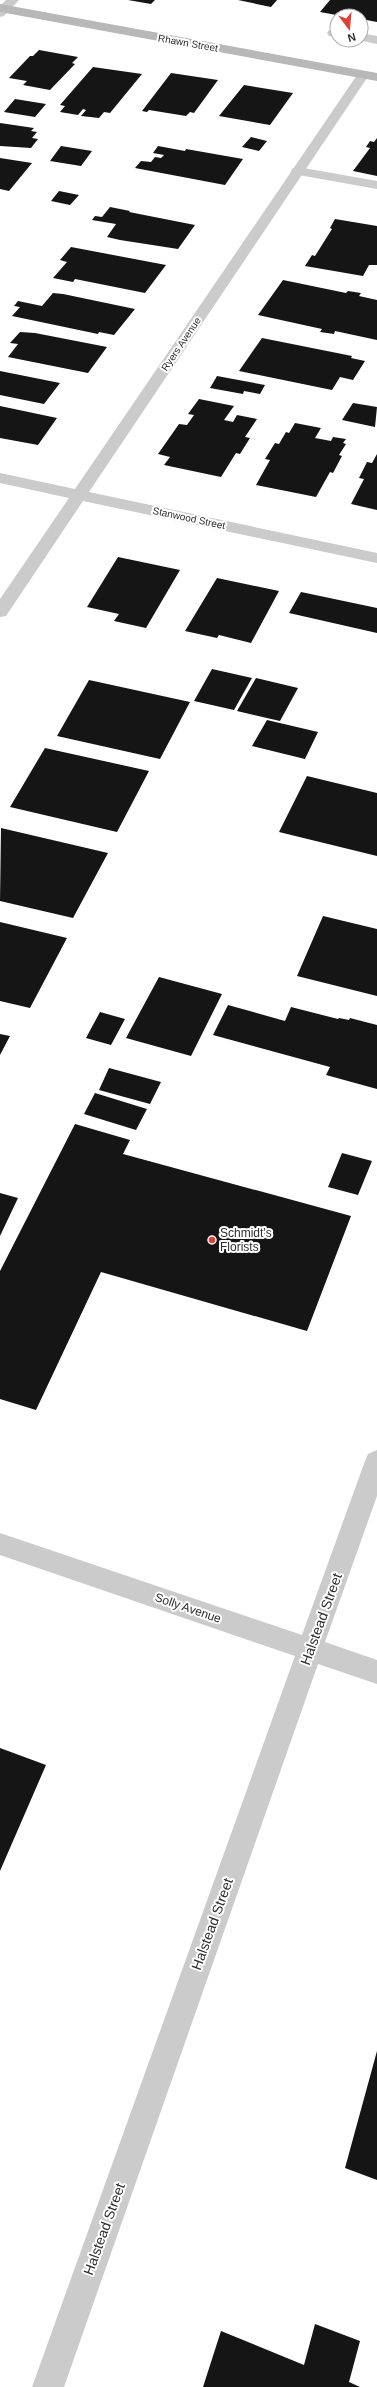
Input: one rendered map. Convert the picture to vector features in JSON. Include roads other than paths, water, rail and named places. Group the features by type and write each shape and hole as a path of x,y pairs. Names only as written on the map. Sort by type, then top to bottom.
{"main road":[{"name":"Rhawn Street","path":"1,10 370,76"}],"street":[{"path":"1,10 13,0"},
{"name":"Ryers Avenue","path":"0,612 298,171 370,76"},
{"path":"298,171 377,185"},
{"name":"Stanwood Street","path":"0,478 377,558"},
{"name":"Halstead Street","path":"48,2387 377,1461"},
{"name":"Solly Avenue","path":"0,1544 377,1672"}],"place":[{"name":"Schmidt's Florists","path":"212,1240"}]}
